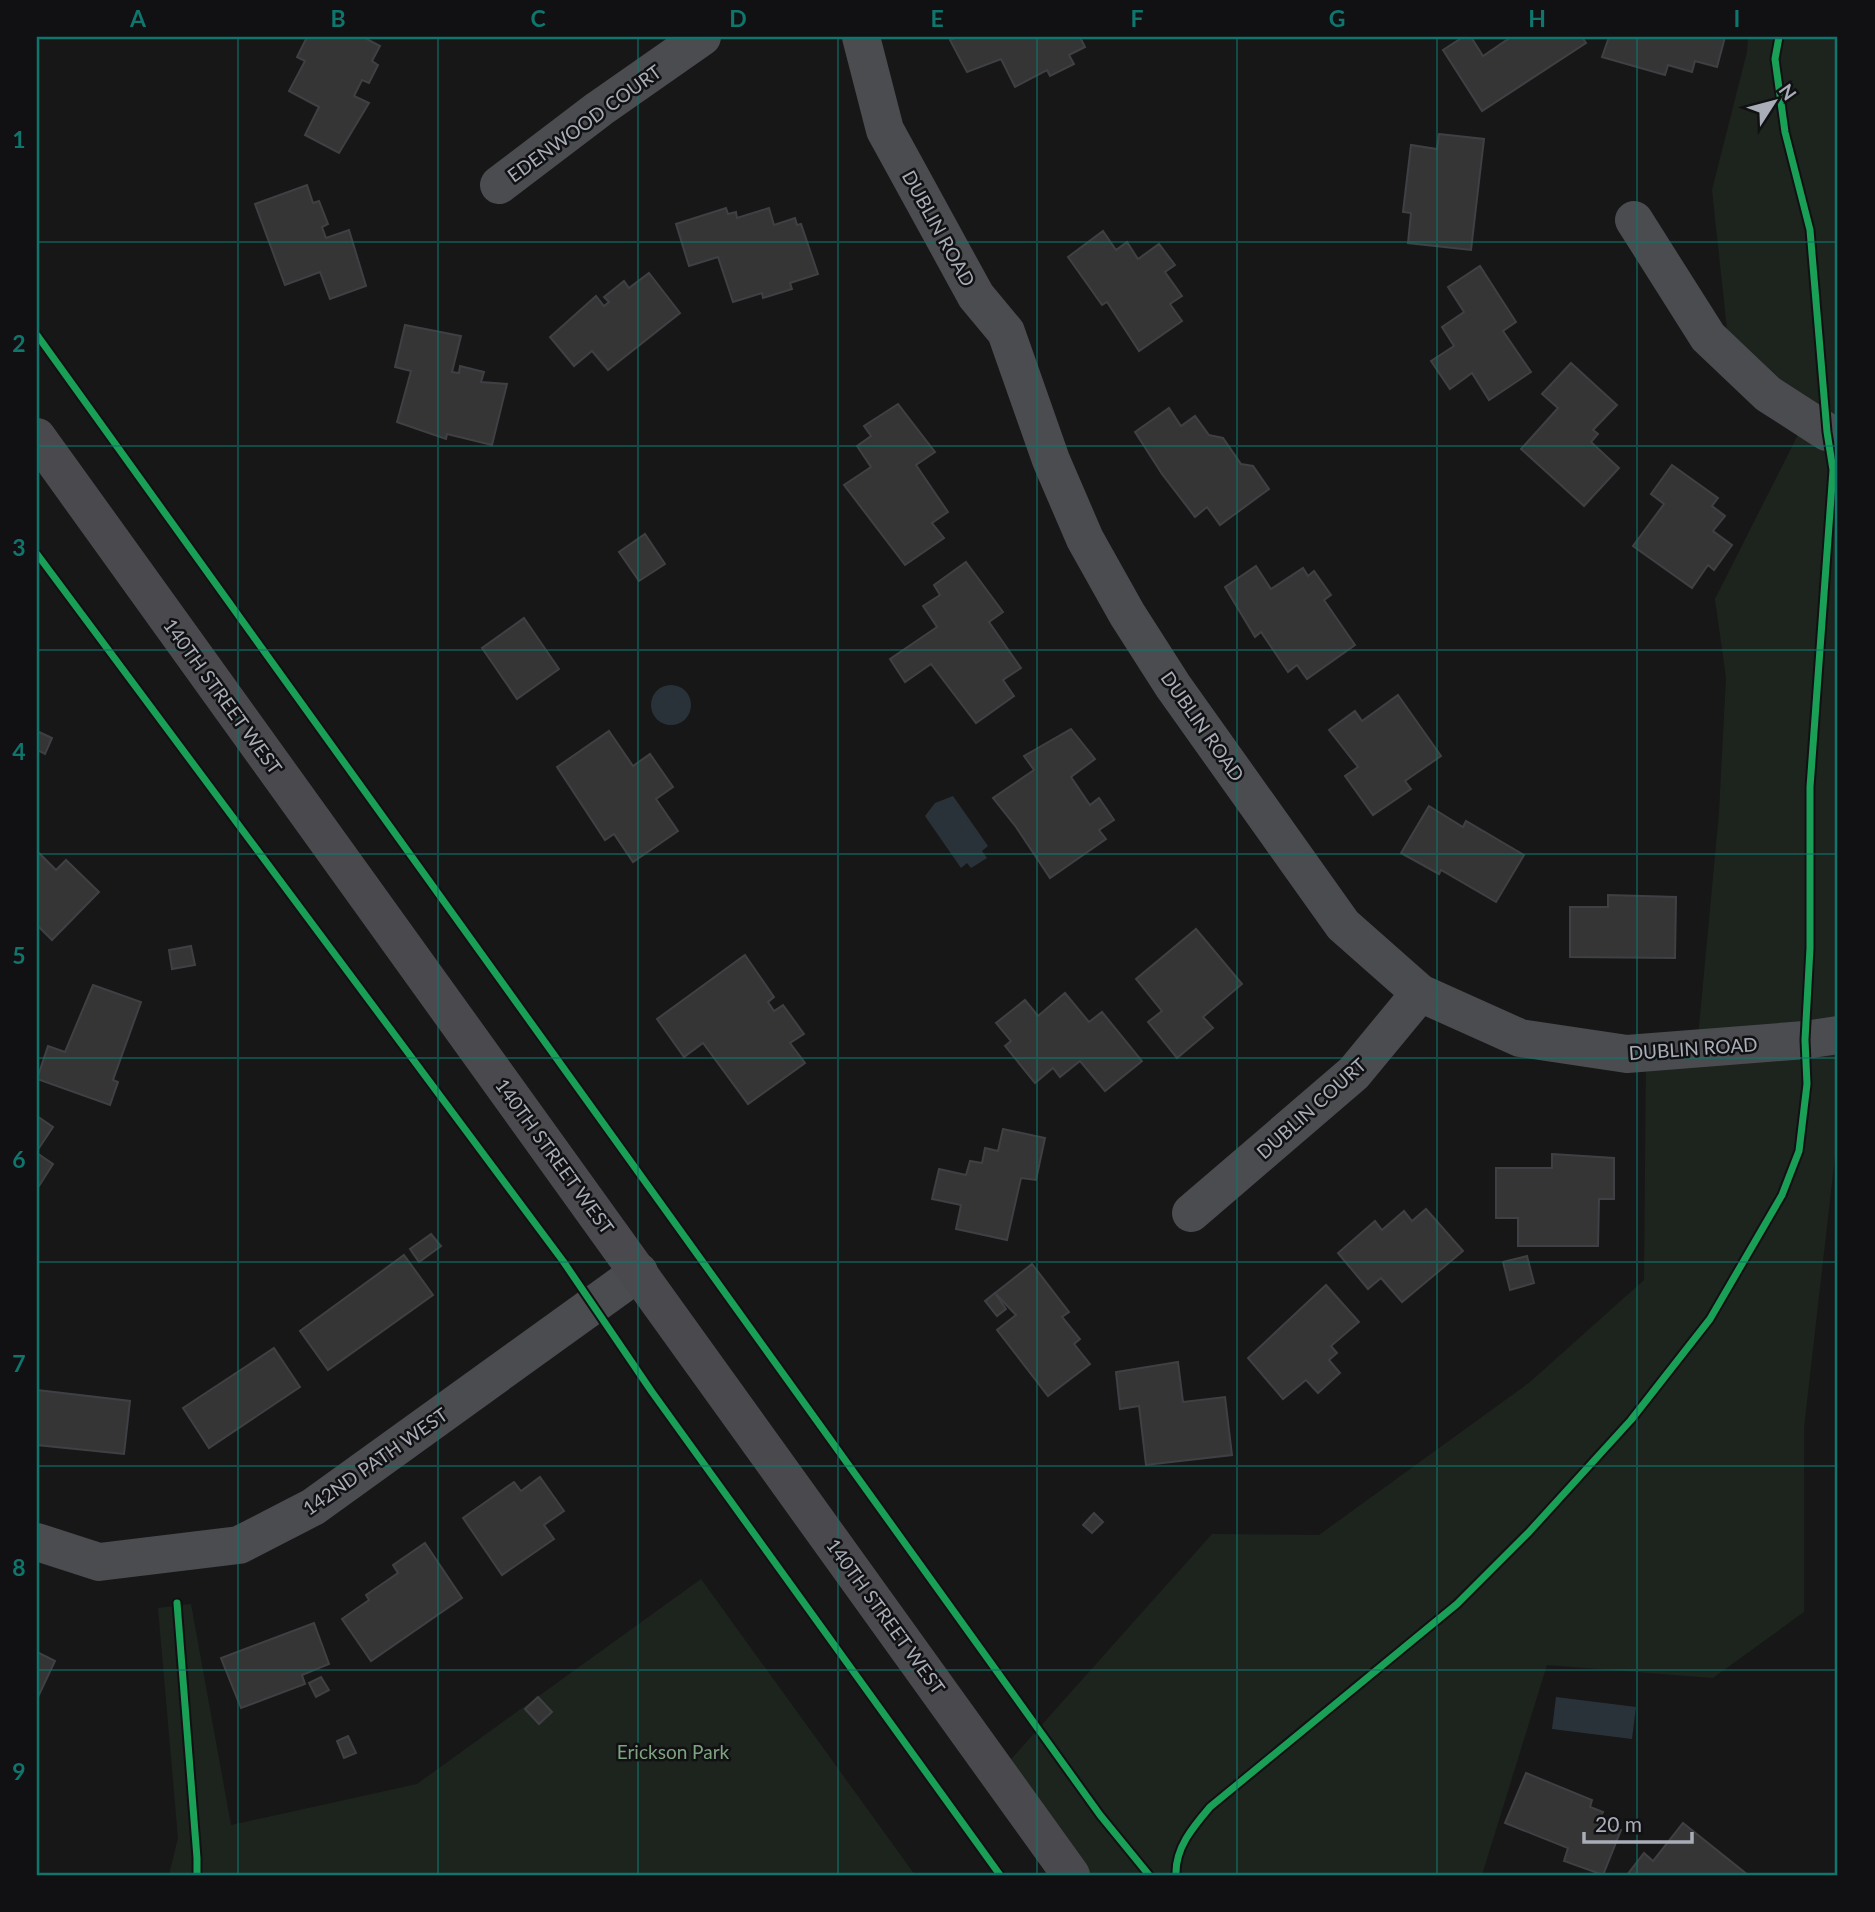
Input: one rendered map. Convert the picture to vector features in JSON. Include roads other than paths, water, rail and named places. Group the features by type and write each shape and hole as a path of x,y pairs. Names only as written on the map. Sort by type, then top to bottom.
{"street":[{"name":"EDENWOOD COURT","path":"499,185 702,37"},
{"name":"DUBLIN ROAD","path":"860,37 885,130 976,296 1006,332 1051,460 1085,539 1172,686 1343,925 1420,993 1520,1038 1627,1054 1838,1035"},
{"path":"1634,220 1708,337 1768,394 1827,432 1838,434"},
{"name":"140TH STREET WEST","path":"37,438 1071,1875"},
{"name":"DUBLIN COURT","path":"1191,1213 1354,1073 1420,993"},
{"name":"142ND PATH WEST","path":"37,1542 99,1562 239,1545 313,1507 639,1272"}],"park label":[{"name":"Erickson Park","path":"673,1751"}]}
